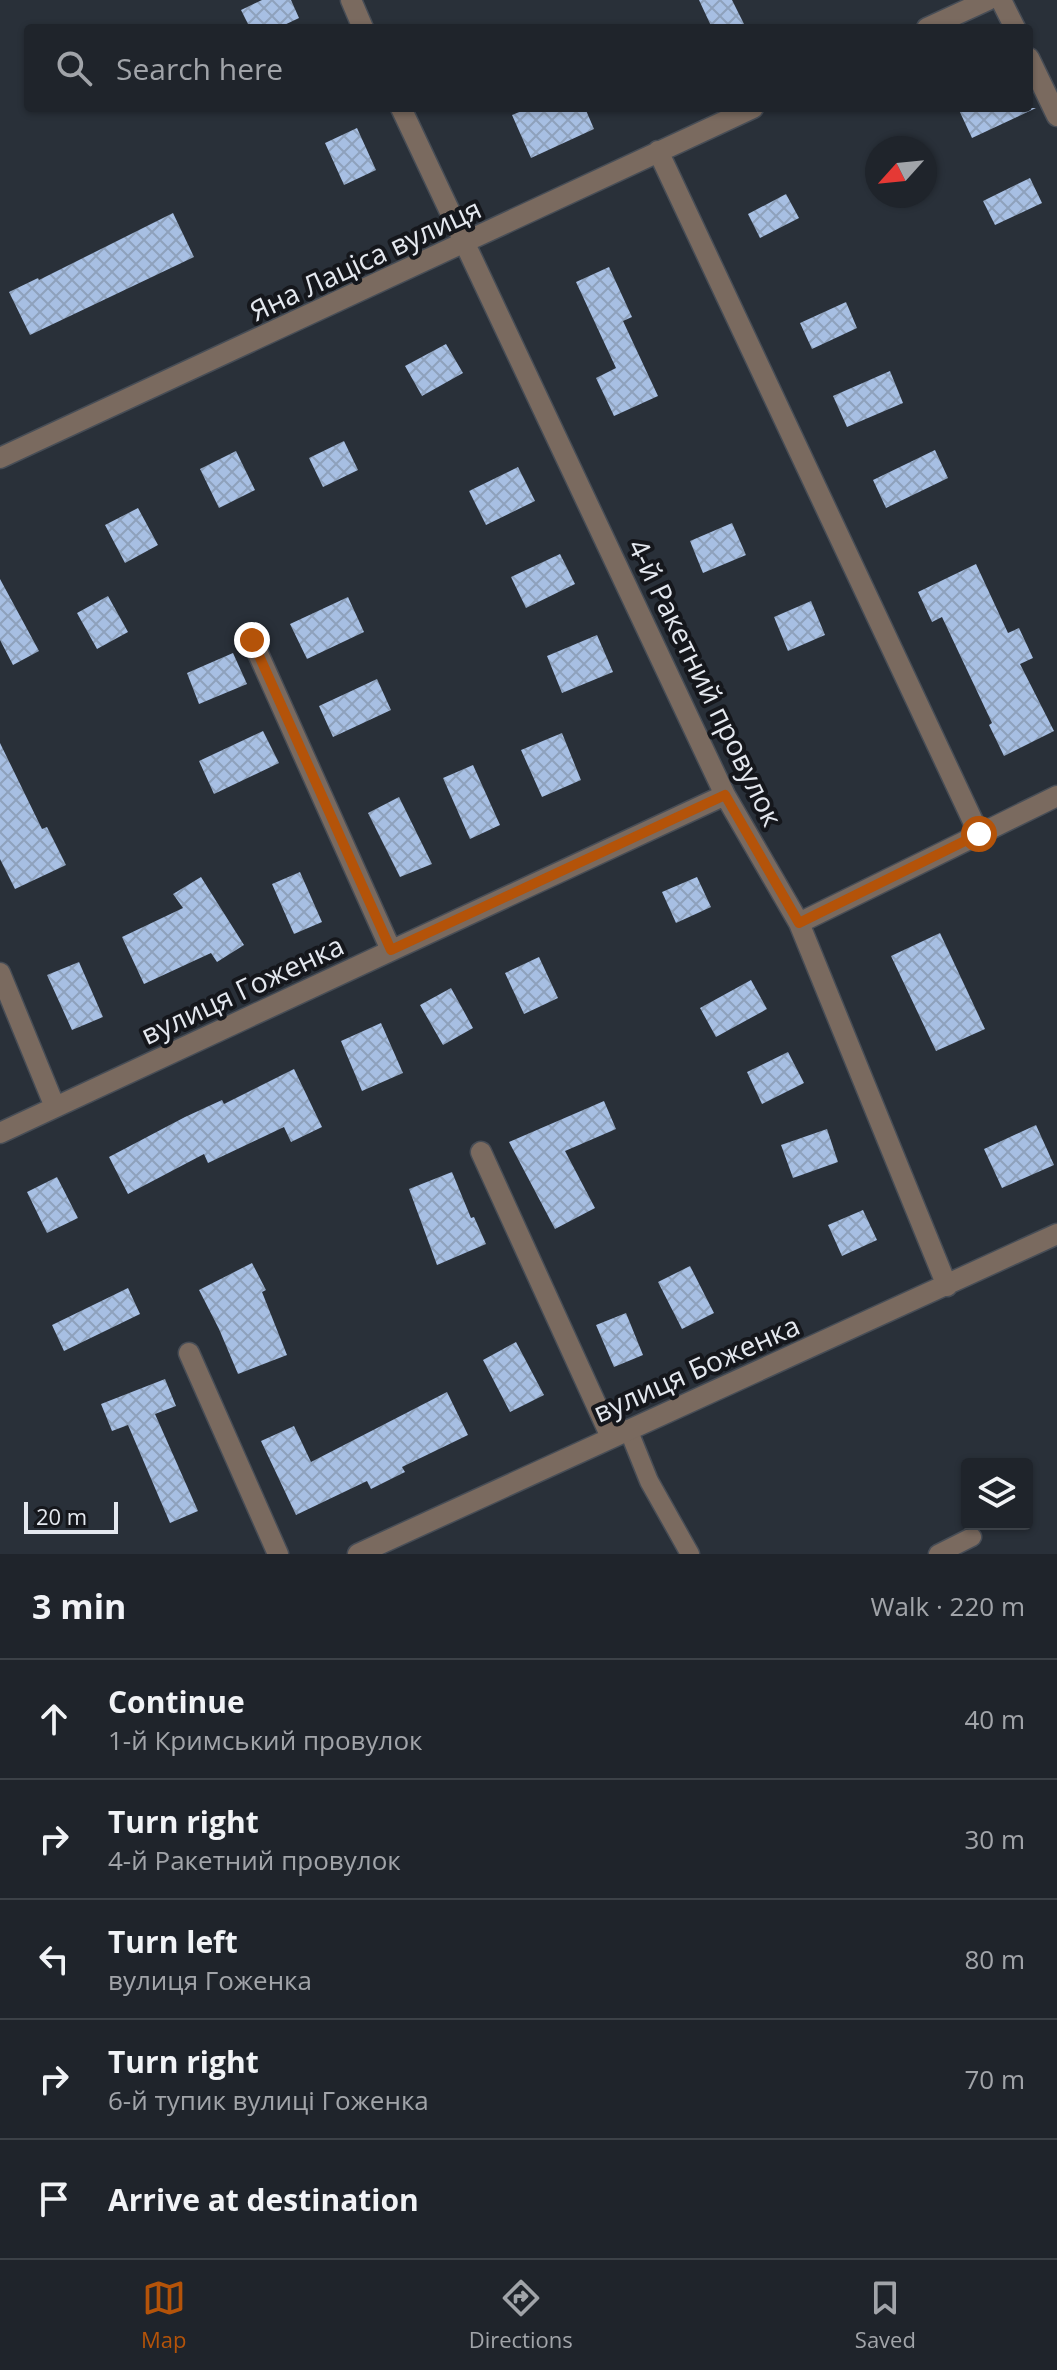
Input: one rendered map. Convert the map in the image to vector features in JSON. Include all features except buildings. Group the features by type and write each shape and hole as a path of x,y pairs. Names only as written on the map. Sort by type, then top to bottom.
{"street":[{"path":"351,0 361,24"},
{"path":"936,24 988,0"},
{"path":"1001,0 1013,24"},
{"path":"1033,66 1057,116"},
{"name":"4-й Ракетний провулок","path":"403,112 725,795 799,923 947,1286"},
{"name":"Яна Лаціса вулиця","path":"0,458 744,112"},
{"path":"658,151 979,834"},
{"path":"252,640 391,950"},
{"name":"вулиця Гоженка","path":"0,1133 725,795"},
{"path":"799,923 1057,796"},
{"path":"0,973 55,1107"},
{"path":"481,1152 620,1433"},
{"name":"вулиця Боженка","path":"358,1554 1057,1234"},
{"path":"189,1353 278,1554"}],"lane":[{"path":"620,1433 690,1554"},
{"path":"938,1554 972,1537"}],"route":[{"path":"252,640 391,950 725,795 799,923 979,834"}]}
